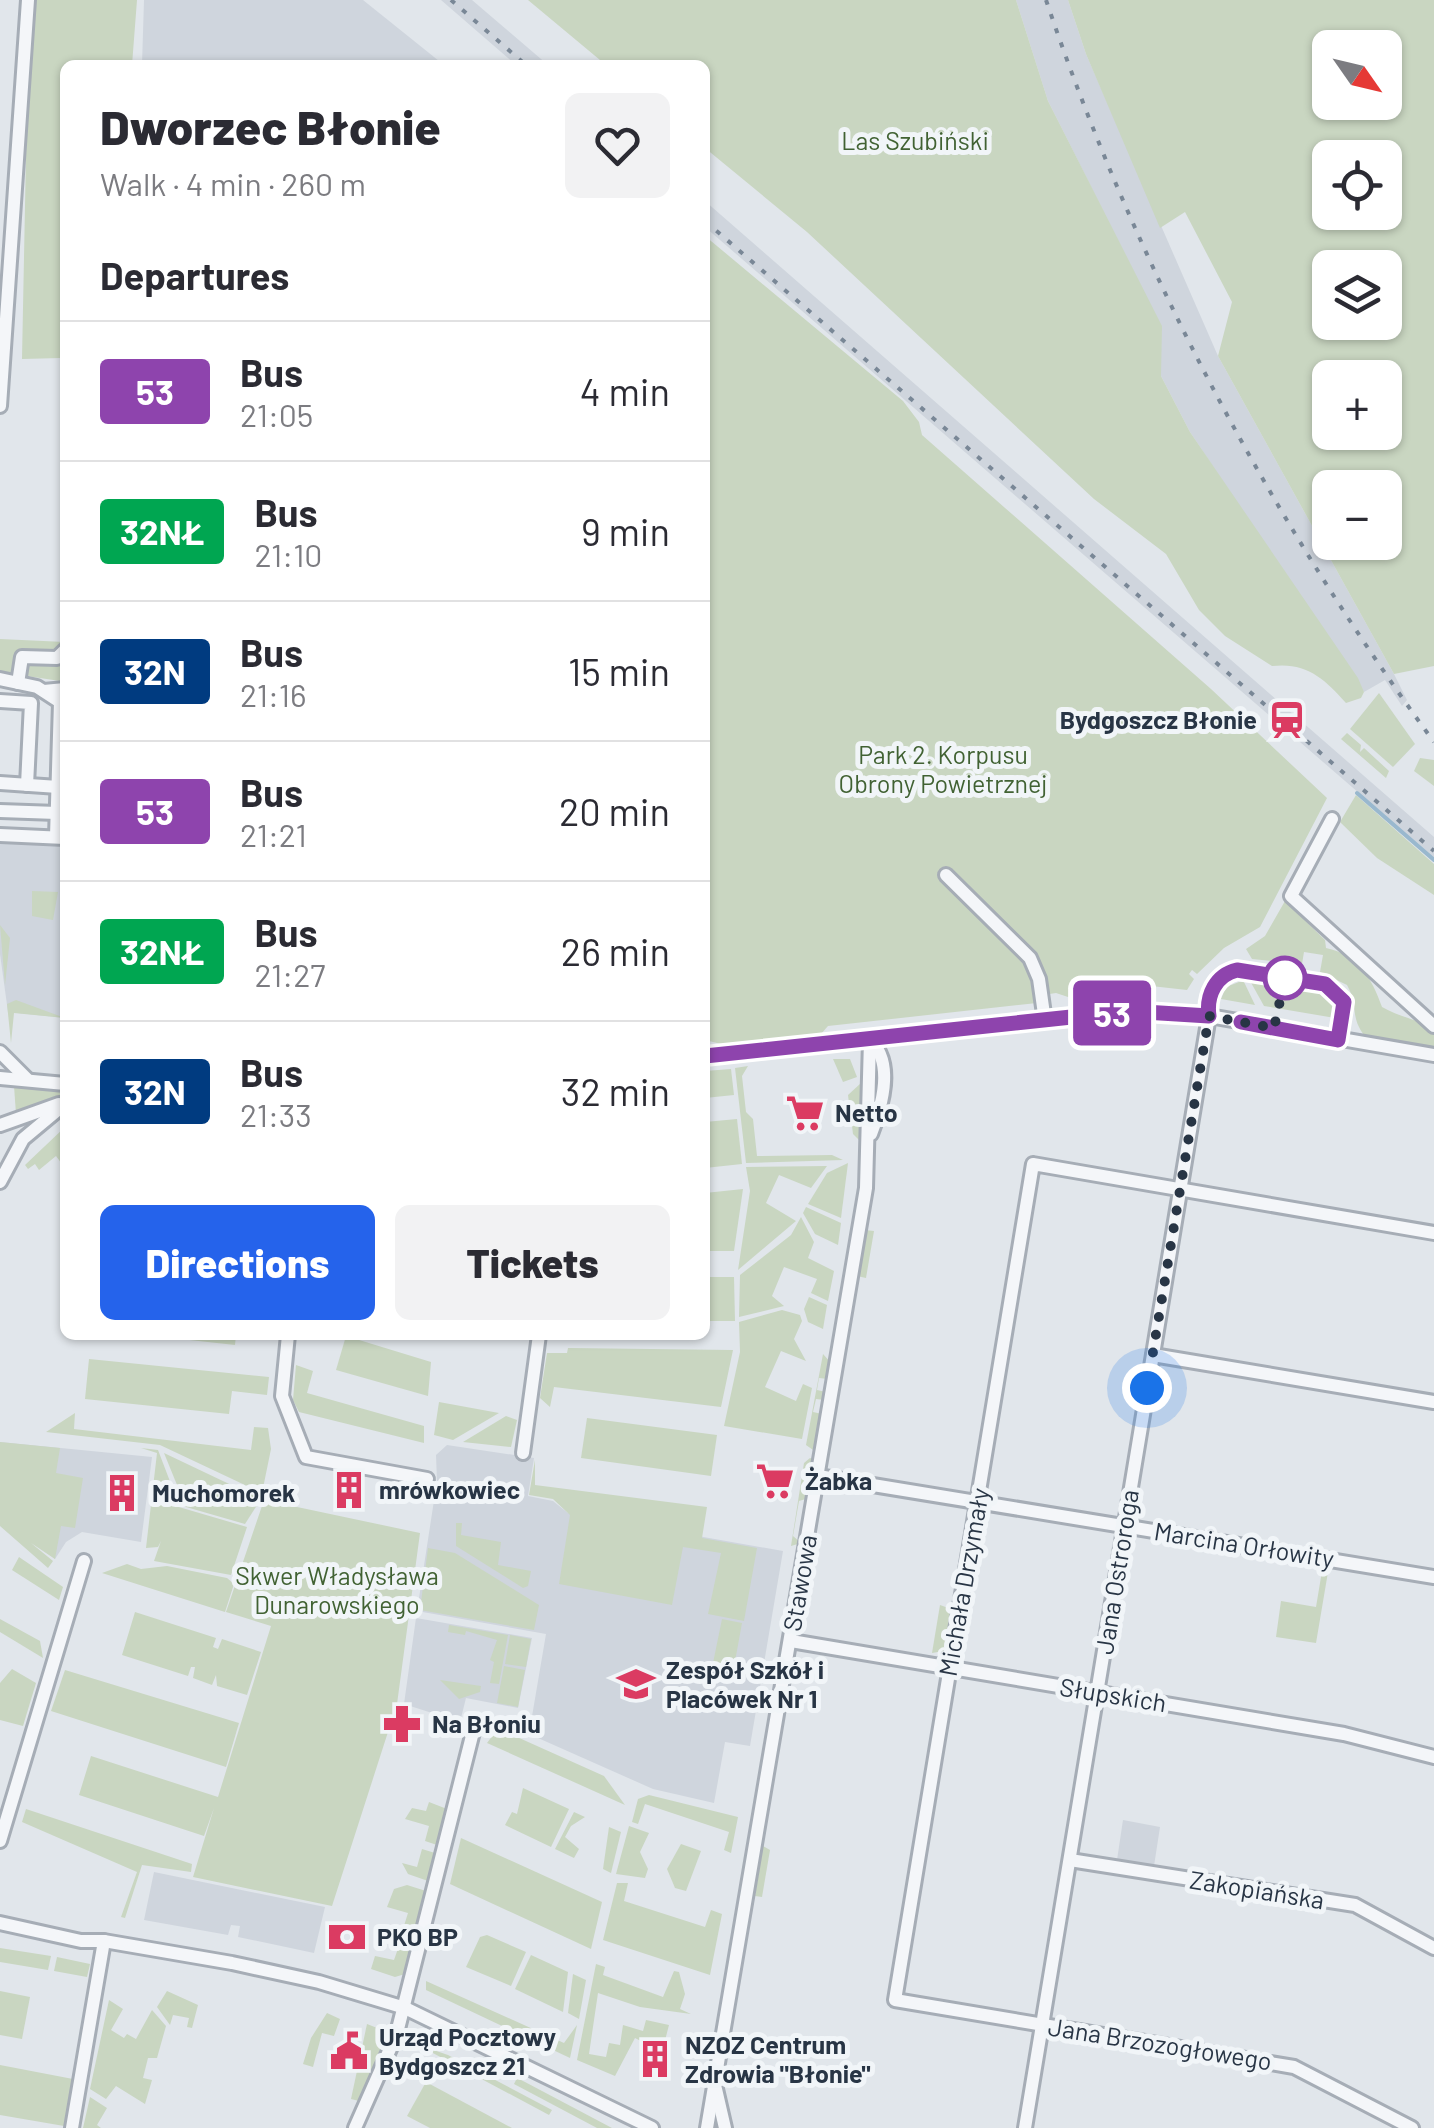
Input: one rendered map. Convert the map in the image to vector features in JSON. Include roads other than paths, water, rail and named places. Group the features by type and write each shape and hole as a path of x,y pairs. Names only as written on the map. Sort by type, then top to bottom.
{"street":[{"path":"0,406 28,0"},
{"path":"18,683 22,657 60,655"},
{"path":"0,679 60,697"},
{"path":"0,701 31,702 27,785"},
{"path":"0,836 60,838 60,751"},
{"path":"0,784 58,787"},
{"path":"0,811 57,813"},
{"path":"1332,819 1291,896 1434,1026"},
{"path":"946,875 1030,958 1039,979 1045,1021"},
{"path":"710,1056 1136,1011 1209,1016 1434,1055"},
{"name":"Jana Ostroroga","path":"1025,2128 1209,1016"},
{"name":"Stawowa","path":"707,2128 818,1476 870,1136 884,1079 882,1055 870,1040"},
{"path":"0,1052 29,1080"},
{"path":"0,1078 60,1083"},
{"path":"0,1125 60,1105"},
{"path":"0,1182 23,1139 60,1107"},
{"name":"Michała Drzymały","path":"896,2000 1033,1164 1181,1190"},
{"path":"1181,1190 1434,1232"},
{"path":"288,1340 282,1396 306,1457 427,1478"},
{"path":"523,1453 538,1340"},
{"path":"1153,1355 1434,1402"},
{"name":"Marcina Orłowity","path":"818,1476 1434,1577"},
{"path":"0,1841 84,1561"},
{"name":"Słupskich","path":"790,1641 1363,1737 1434,1757"},
{"path":"355,2128 404,2008 474,1728"},
{"name":"Zakopiańska","path":"1070,1860 1356,1905 1434,1948"},
{"path":"0,1922 51,1931 84,1930 104,1940 319,1982 404,2008 650,2127 664,2128"},
{"path":"72,2128 104,1940"},
{"name":"Jana Brzozogłowego","path":"896,2000 1294,2067 1412,2128"},
{"name":"Stawowa","path":"716,2089 725,2128"}],"waterway":[{"path":"1357,793 1434,860"}],"railway":[{"path":"451,0 520,60"},
{"path":"1046,0 1121,196 1212,386 1316,568 1434,742"},
{"path":"710,225 1434,851"}],"place":[{"name":"Bydgoszcz Błonie","path":"1287,720"},
{"name":"Netto","path":"805,1113"},
{"name":"Żabka","path":"775,1481"},
{"name":"mrówkowiec","path":"349,1490"},
{"name":"Muchomorek","path":"122,1493"},
{"name":"Zespół Szkół i Placówek Nr 1","path":"636,1684"},
{"name":"Na Błoniu","path":"402,1724"},
{"name":"PKO BP","path":"347,1937"},
{"name":"Urząd Pocztowy Bydgoszcz 21","path":"349,2051"},
{"name":"NZOZ Centrum Zdrowia \"Błonie\"","path":"655,2059"}],"park label":[{"name":"Las Szubiński","path":"915,141"},
{"name":"Park 2. Korpusu Obrony Powietrznej","path":"943,770"},
{"name":"Skwer Władysława Dunarowskiego","path":"337,1590"}]}
